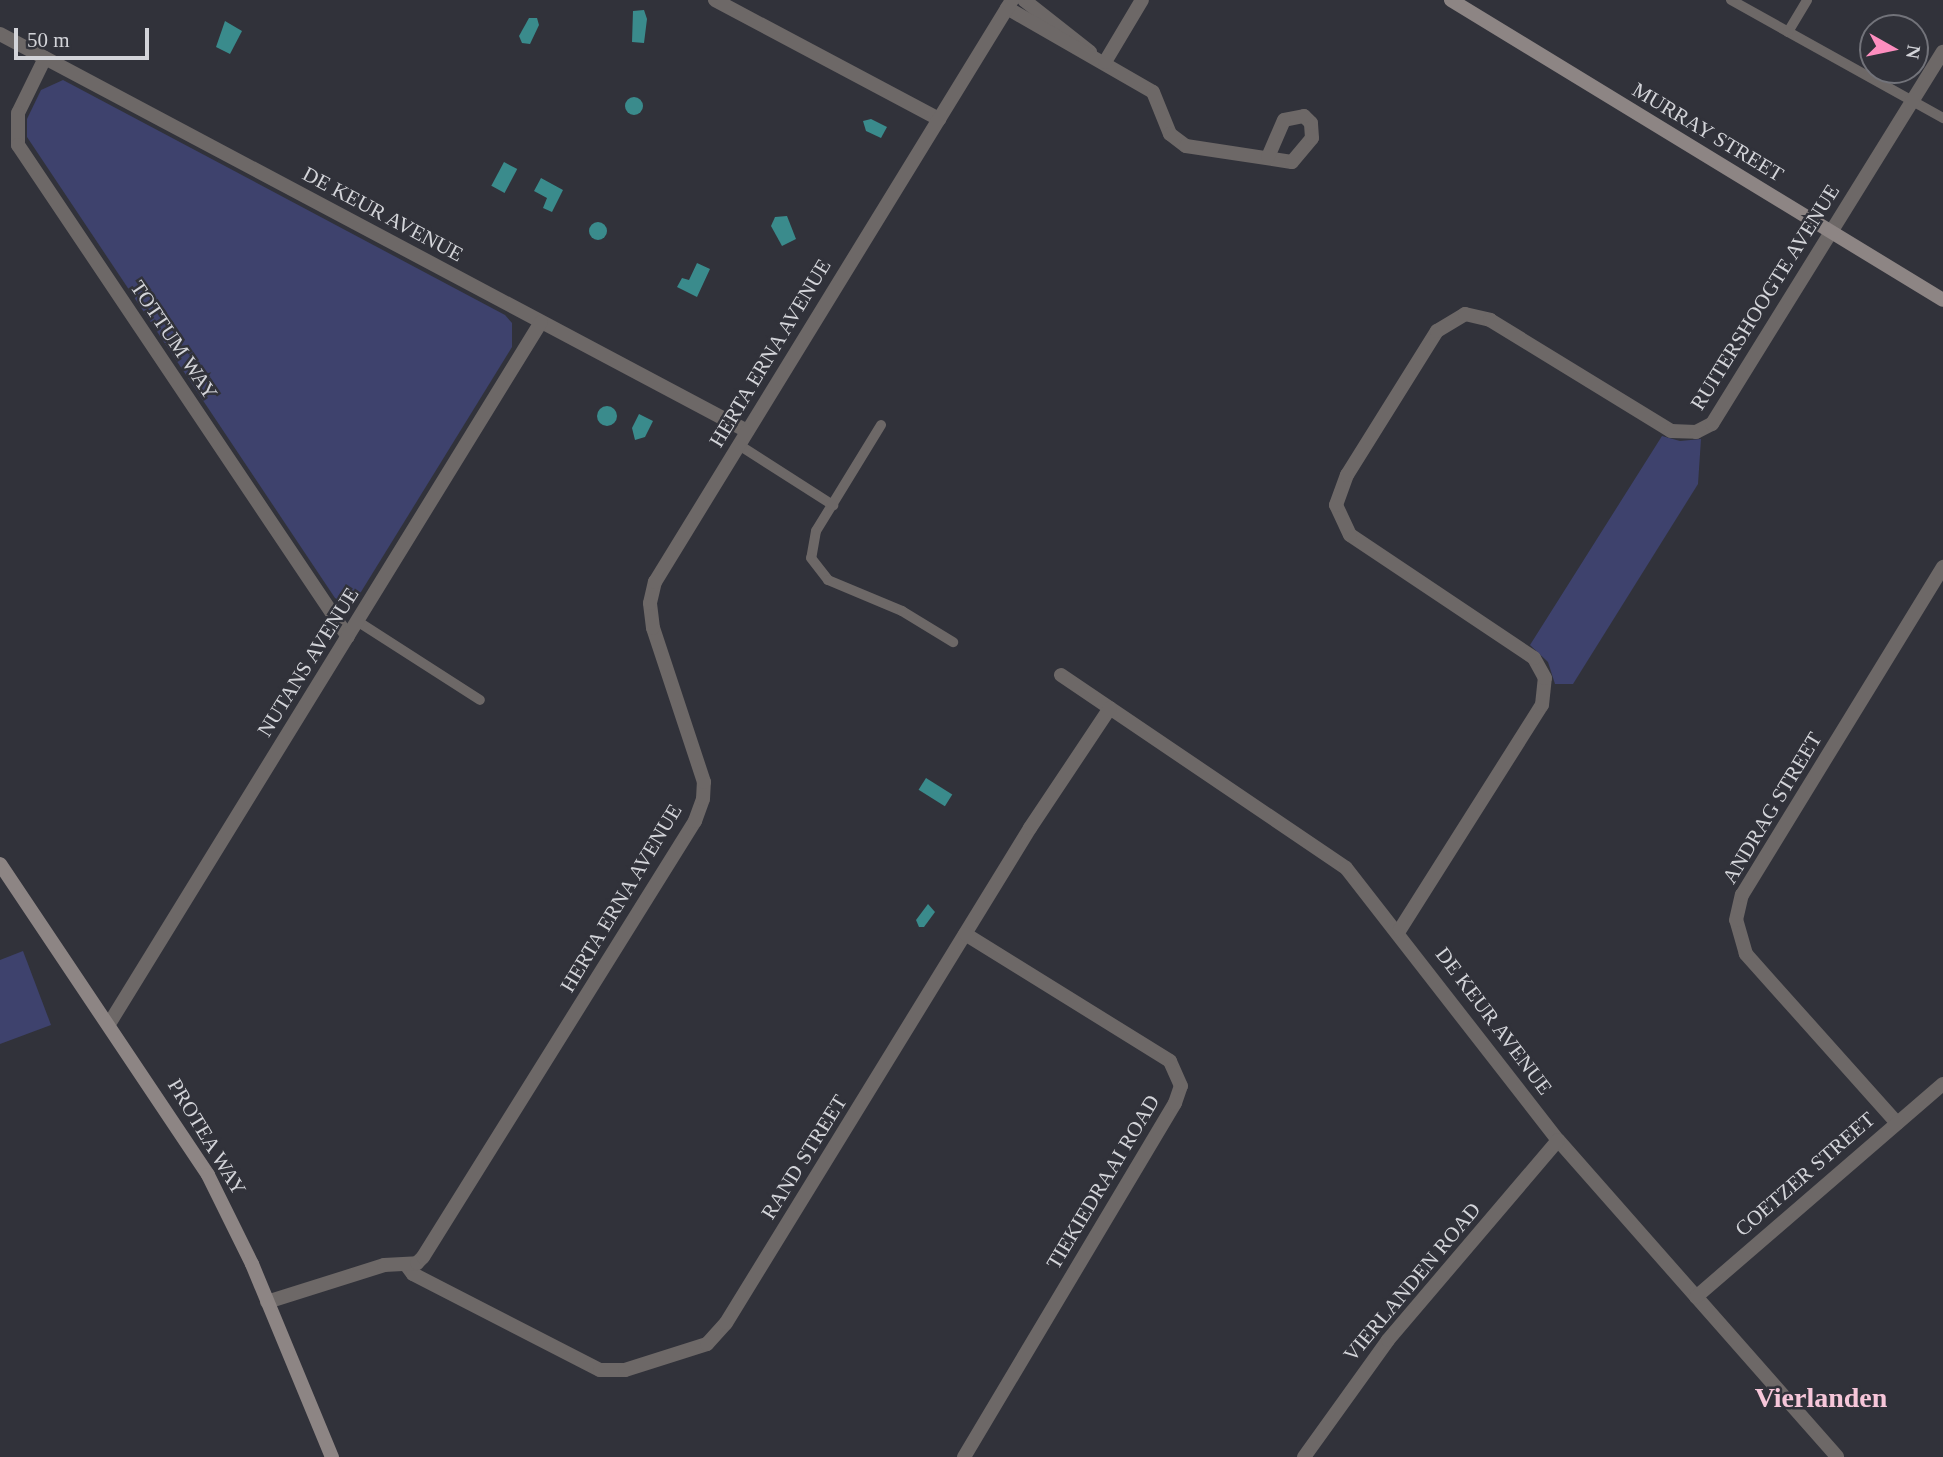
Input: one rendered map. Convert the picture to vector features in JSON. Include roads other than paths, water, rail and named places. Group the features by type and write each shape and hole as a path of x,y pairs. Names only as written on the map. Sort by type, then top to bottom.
{"street":[{"path":"715,0 939,119"},
{"path":"1024,0 1056,31"},
{"path":"1105,62 1142,0"},
{"name":"MURRAY STREET","path":"1451,0 1943,300"},
{"path":"1009,4 1153,92 1170,134 1180,143 1268,157"},
{"name":"HERTA ERNA AVENUE","path":"407,1266 417,1263 441,1233 700,811 702,774 653,628 650,603 661,573 1009,4"},
{"name":"DE KEUR AVENUE","path":"0,34 747,431"},
{"name":"RUITERSHOOGTE AVENUE","path":"1399,931 1542,705 1545,678 1534,658 1350,535 1336,505 1353,464 1437,331 1449,320 1465,314 1490,320 1671,430 1688,433 1705,428 1718,418 1943,52"},
{"name":"TOTTUM WAY","path":"45,58 18,113 18,145 348,636"},
{"name":"NUTANS AVENUE","path":"109,1024 541,321"},
{"name":"ANDRAG STREET","path":"1897,1123 1746,954 1736,920 1742,895 1943,567"},
{"name":"DE KEUR AVENUE","path":"1061,675 1331,854 1399,931 1558,1140 1837,1457"},
{"name":"RAND STREET","path":"407,1266 413,1274 600,1370 617,1372 644,1366 708,1344 726,1323 965,934 1110,708"},
{"name":"PROTEA WAY","path":"0,864 208,1175 267,1302 332,1457"},
{"name":"TIEKIEDRAAI ROAD","path":"964,1457 1175,1103 1181,1086 1170,1061 965,934"},
{"name":"COETZER STREET","path":"1696,1297 1943,1084"},
{"name":"VIERLANDEN ROAD","path":"1304,1457 1388,1340 1558,1140"},
{"path":"267,1302 384,1265 407,1266"}],"lane":[{"path":"1731,0 1914,98 1943,118"},
{"path":"1788,32 1807,0"},
{"path":"881,425 809,550 819,573 841,588 902,611 953,642"},
{"path":"739,445 833,505"},
{"path":"357,621 480,700"}],"district":[{"name":"Vierlanden","path":"1821,1398"}]}
